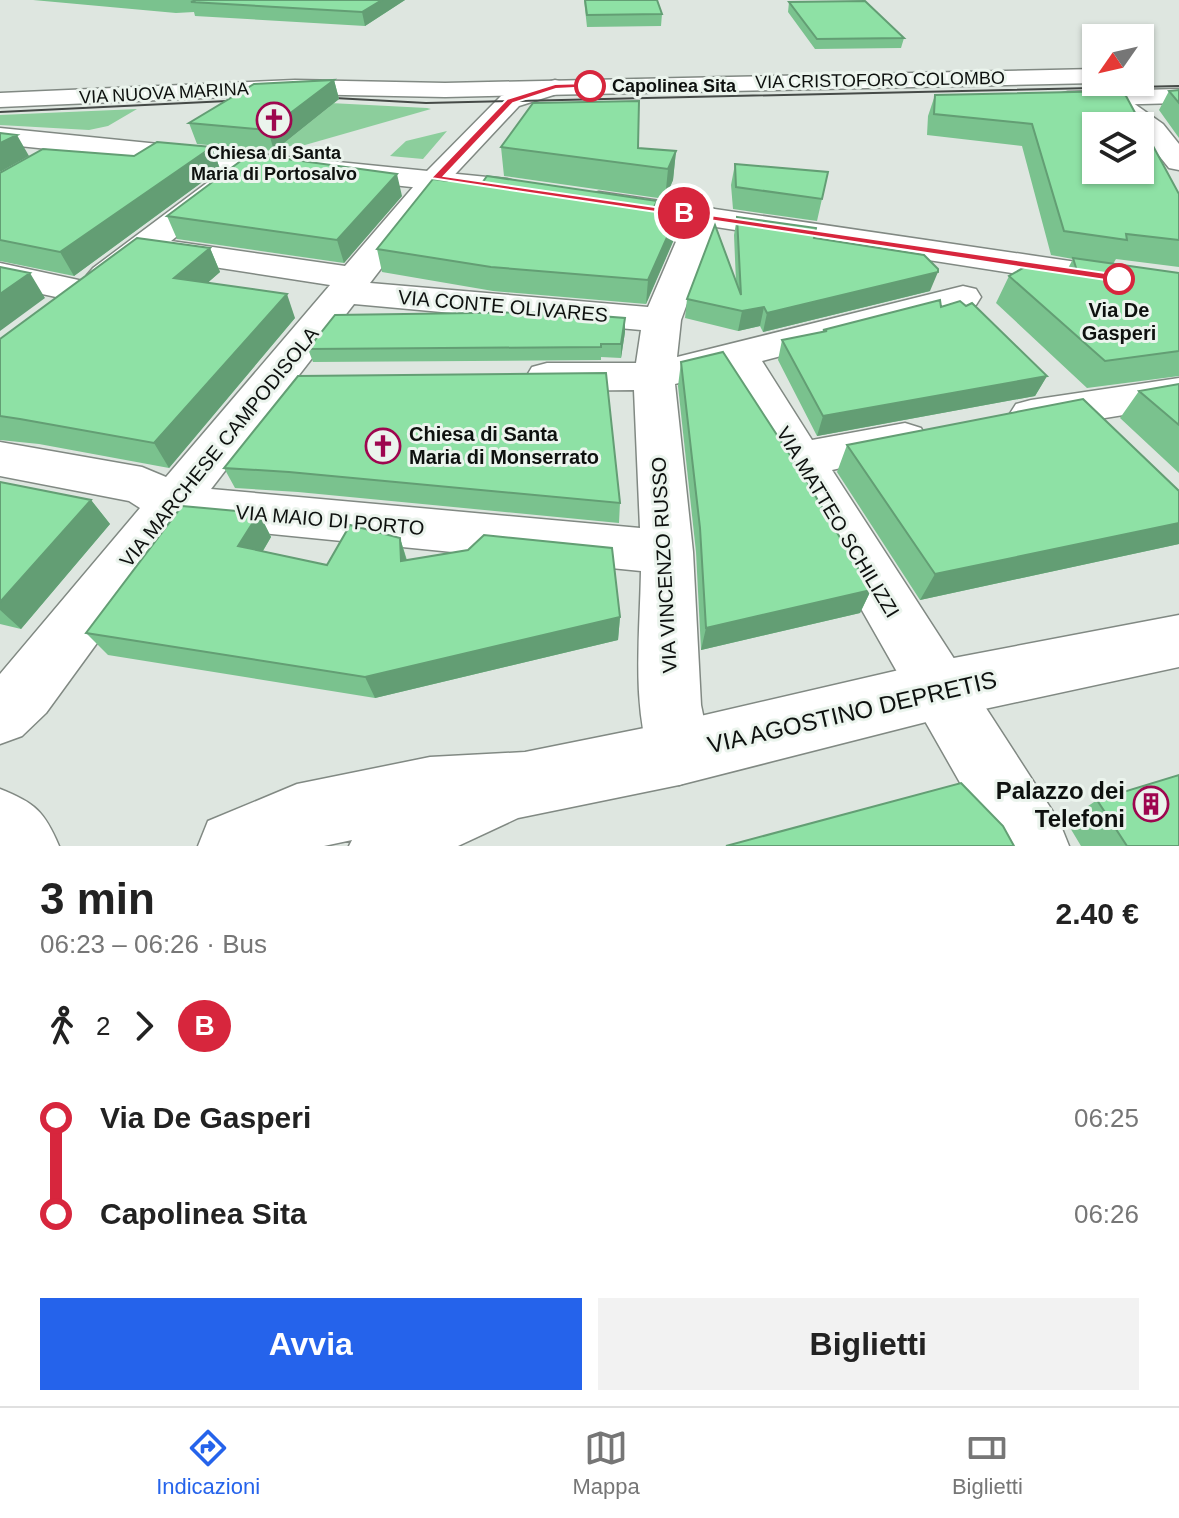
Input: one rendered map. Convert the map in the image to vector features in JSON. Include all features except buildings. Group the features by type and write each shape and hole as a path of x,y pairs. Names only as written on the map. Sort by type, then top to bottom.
{"street":[{"path":"1154,75 1179,74"},
{"name":"VIA NUOVA MARINA","path":"0,100 309,87 473,89"},
{"name":"VIA CRISTOFORO COLOMBO","path":"473,89 556,98 1082,87"},
{"path":"473,89 510,101 556,98"},
{"path":"36,166 83,142 134,122 157,105 159,93"},
{"name":"VIA CRISTOFORO COLOMBO","path":"1154,93 1179,96"},
{"path":"1114,96 1154,130 1179,162"},
{"path":"480,131 556,98"},
{"name":"VIA MARCHESE CAMPODISOLA","path":"0,714 25,692 171,505 436,178 510,101"},
{"path":"0,136 436,178 529,191"},
{"path":"48,318 255,160"},
{"path":"577,198 1179,288"},
{"name":"VIA VINCENZO RUSSO","path":"679,753 670,705 667,552 654,376 662,320 703,216"},
{"path":"511,377 654,376 737,354 974,308 911,246"},
{"name":"VIA CONTE OLIVARES","path":"142,247 349,285 662,320"},
{"path":"0,274 84,292"},
{"name":"VIA MATTEO SCHILIZZI","path":"737,354 1034,846"},
{"path":"1041,374 1106,437"},
{"path":"273,379 320,379"},
{"path":"998,421 1179,392"},
{"path":"800,459 937,433"},
{"name":"VIA MAIO DI PORTO","path":"0,459 142,485 171,505 667,552"},
{"name":"VIA AGOSTINO DEPRETIS","path":"525,785 679,753 938,690 1179,641"},
{"path":"233,846 297,818 416,793 525,785"},
{"path":"384,846 426,825 525,785"},
{"path":"0,823 24,846"}],"green space":[{"path":"330,103 431,109 305,145 279,147"},
{"path":"137,109 108,126 89,130 0,125 0,115"},
{"path":"447,131 423,159 390,156 406,141"}],"tram line":[{"path":"316,97 426,103 1179,86"},
{"path":"0,112 248,100"}],"bus line":[{"name":"B","path":"590,86 555,87 510,101 436,178 1119,279"}],"place":[{"name":"Capolinea Sita","path":"590,86"},
{"name":"Chiesa di Santa Maria di Portosalvo","path":"274,120"},
{"name":"Via De Gasperi","path":"1119,279"},
{"name":"Chiesa di Santa Maria di Monserrato","path":"383,446"},
{"name":"Palazzo dei Telefoni","path":"1151,804"}]}
